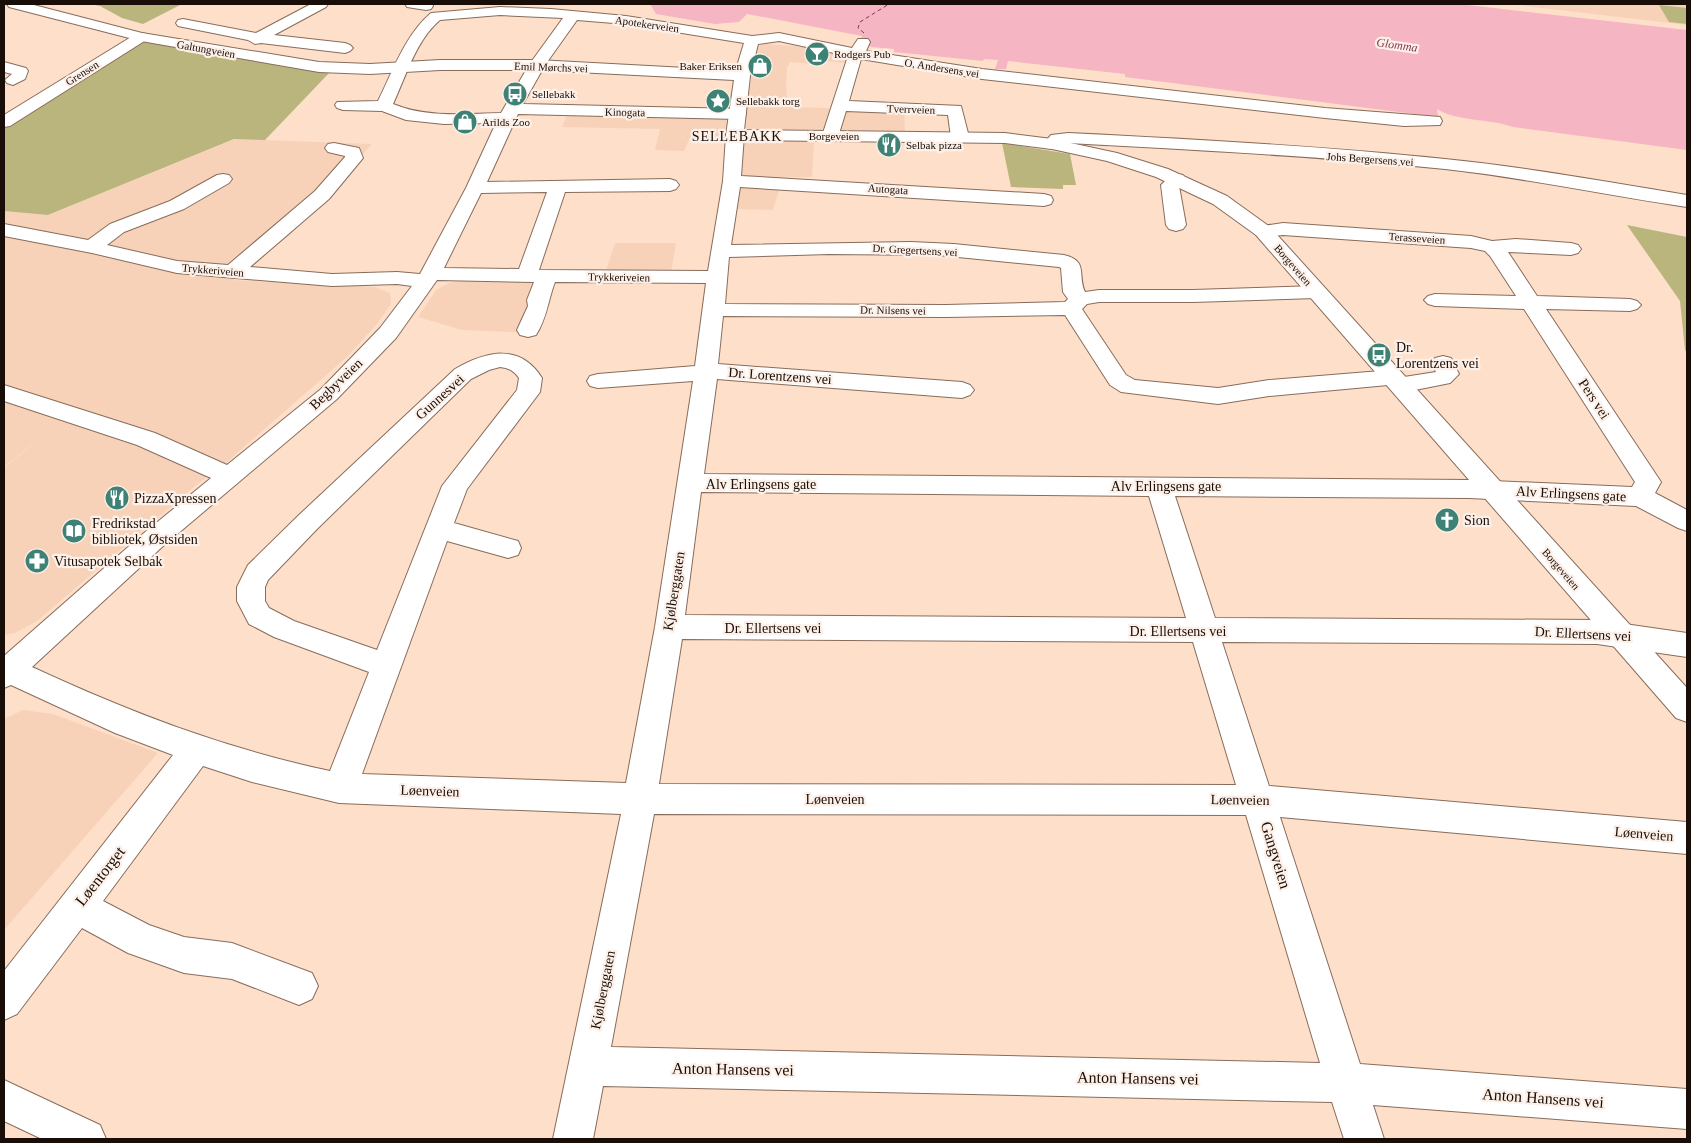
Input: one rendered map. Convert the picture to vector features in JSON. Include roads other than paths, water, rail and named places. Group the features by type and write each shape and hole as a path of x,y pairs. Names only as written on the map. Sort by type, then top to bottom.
{"street":[{"name":"Galtungveien","path":"14,4 141,37 230,54 319,67 403,68"},
{"path":"230,54 321,4"},
{"path":"384,106 429,20 425,9"},
{"name":"Apotekerveien","path":"425,9 551,13 626,20 752,40 779,37 859,48"},
{"name":"Begbyveien","path":"5,671 153,540 329,394 388,333 429,277 475,188 509,113 537,65 572,16"},
{"path":"183,23 258,38 345,48"},
{"name":"Grensen","path":"4,122 141,37"},
{"name":"Kjølberggaten","path":"573,1139 640,799 691,483 720,252 732,181 742,76 752,40"},
{"path":"831,136 859,48"},
{"name":"O. Andersens vei","path":"859,48 982,74 1325,113 1404,121 1434,121"},
{"name":"Emil Mørchs vei","path":"403,68 440,65 537,65 742,76"},
{"path":"4,67 20,71 19,76 14,80"},
{"path":"343,105 384,106 406,116 444,119 509,113"},
{"name":"Tverrveien","path":"840,106 955,110 960,137"},
{"path":"4,107 24,109"},
{"name":"Kinogata","path":"509,113 737,125"},
{"name":"Borgeveien","path":"737,125 831,136 1013,138 1052,144 1143,166 1220,200 1263,231 1687,709"},
{"name":"Johs Bergersens vei","path":"1052,144 1057,140 1068,138 1445,164 1570,181 1687,201"},
{"path":"232,272 322,194 354,158 353,152 334,148"},
{"path":"92,247 117,228 176,205 223,179"},
{"path":"1176,225 1170,185 1177,180"},
{"name":"Autogata","path":"732,181 1044,200"},
{"path":"475,188 670,185"},
{"path":"528,330 540,306 537,276 558,186"},
{"name":"Terasseveien","path":"1263,231 1283,229 1471,242 1492,247 1516,245 1570,249"},
{"name":"Trykkeriveien","path":"4,230 92,247 177,267 332,280 537,276 717,277"},
{"name":"Dr. Gregertsens vei","path":"720,252 889,247 941,249 1064,261 1071,266 1075,304"},
{"name":"Pers vei","path":"1492,247 1498,252 1648,482 1640,497"},
{"name":"Dr. Nilsens vei","path":"714,310 946,311 1075,304 1099,296 1193,296 1316,292"},
{"path":"1435,300 1630,305"},
{"path":"1075,304 1118,380 1129,387 1218,396 1269,388 1442,378 1448,374 1443,363"},
{"name":"Gunnesvei","path":"339,788 356,750 455,486 528,392 531,378 526,368 512,362 497,360 478,365 463,374 258,572 251,587 251,601 259,616 284,629 386,666"},
{"name":"Dr. Lorentzens vei","path":"598,381 725,371 962,390"},
{"path":"4,393 146,439 230,476"},
{"name":"Alv Erlingsens gate","path":"691,483 1493,490 1640,497"},
{"name":"Gangveien","path":"1159,486 1364,1139"},
{"path":"1640,497 1687,521"},
{"path":"439,529 508,548"},
{"name":"Dr. Ellertsens vei","path":"668,627 1597,632 1687,645"},
{"name":"Løenveien","path":"5,671 196,751 291,779 339,788 640,799 1259,800 1687,838"},
{"name":"Løentorget","path":"4,1001 196,751"},
{"path":"76,906 141,940 184,955 232,961 299,986"},
{"name":"Anton Hansens vei","path":"588,1066 1347,1083 1687,1109"},
{"path":"4,1100 86,1139"}],"water":[{"name":"Glomma","path":"650,4 1459,4 1687,30 1687,150 1513,127 1454,116 1437,109 1438,117 1125,77 1125,74 1008,61 1006,69 995,69 998,60 984,59 983,61 894,52 894,49 872,47 859,42 862,36 747,14 739,22 715,24 656,14"}],"place":[{"name":"Rodgers Pub","path":"817,54"},
{"name":"Baker Eriksen","path":"760,66"},
{"name":"Sellebakk","path":"515,94"},
{"name":"Sellebakk torg","path":"718,101"},
{"name":"Arilds Zoo","path":"465,122"},
{"name":"Selbak pizza","path":"889,145"},
{"name":"Dr. Lorentzens vei","path":"1379,355"},
{"name":"PizzaXpressen","path":"117,498"},
{"name":"Sion","path":"1447,520"},
{"name":"Fredrikstad bibliotek, Østsiden","path":"74,531"},
{"name":"Vitusapotek Selbak","path":"37,561"}],"district":[{"name":"SELLEBAKK","path":"737,136"}]}
